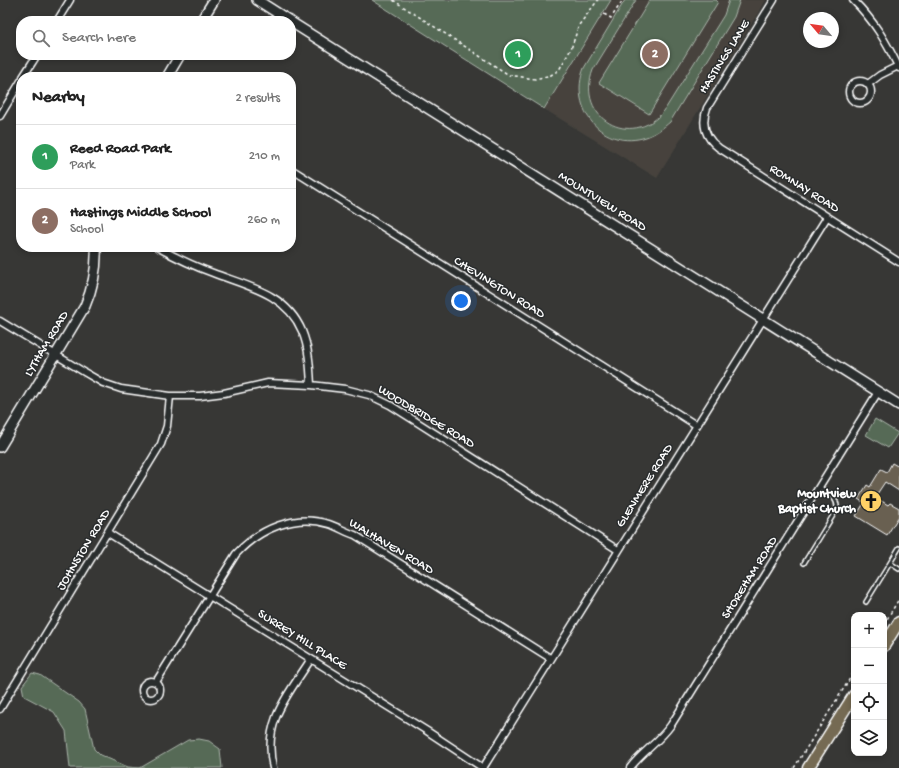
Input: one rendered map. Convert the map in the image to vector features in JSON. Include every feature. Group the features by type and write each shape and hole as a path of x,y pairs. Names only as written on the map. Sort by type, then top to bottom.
{"main road":[{"path":"887,641 899,622"},
{"path":"808,768 851,700"}],"street":[{"path":"60,16 70,0"},
{"path":"204,16 214,0"},
{"name":"MOUNTVIEW ROAD","path":"257,0 283,16"},
{"name":"HASTINGS LANE","path":"704,129 704,119 707,108 774,0"},
{"path":"853,0 873,21 888,45 898,67 880,75 868,84"},
{"name":"MOUNTVIEW ROAD","path":"296,24 899,405"},
{"path":"26,72 34,60"},
{"path":"170,72 177,60"},
{"path":"0,116 16,89"},
{"name":"ROMNAY ROAD","path":"704,129 708,138 719,148 899,262"},
{"name":"CHEVINGTON ROAD","path":"296,172 696,425"},
{"name":"GLENMERE ROAD","path":"483,768 550,658 826,217"},
{"name":"LYTHAM ROAD","path":"0,447 85,306 90,294 96,269 96,252"},
{"path":"168,252 204,269 256,288 271,295 279,301 295,318 301,329 309,353 311,385"},
{"name":"WOODBRIDGE ROAD","path":"0,321 84,372 109,385 121,389 170,396 200,396 224,393 268,383 311,385 345,389 369,395 390,405 618,550"},
{"name":"SHOREHAM ROAD","path":"630,768 639,757 660,740 671,725 878,392"},
{"name":"JOHNSTON ROAD","path":"0,709 161,444 167,426 170,396"},
{"name":"WALHAVEN ROAD","path":"156,682 236,554 255,537 280,525 309,521 328,524 355,535 550,658"},
{"name":"SURREY HILL PLACE","path":"108,532 427,731 483,768"},
{"path":"272,768 270,758 270,740 273,722 284,700 311,659"}],"lane":[{"path":"804,563 837,509 838,504 835,499 819,488"},
{"path":"866,602 899,548"},
{"path":"890,563 899,569"}],"path":[{"path":"393,0 509,75 535,79 551,75 559,70 571,49 579,25 598,0"},
{"path":"604,14 611,18 622,0"},
{"path":"887,619 899,599"},
{"path":"794,768 851,677"}],"shaded area":[{"path":"611,0 766,0 657,178 544,109"}],"green space":[{"path":"372,0 611,0 544,109"},
{"path":"625,0 636,0 593,70 590,87 592,102 599,114 609,123 622,128 636,128 651,122 664,111 724,15 729,0 740,0 734,17 670,122 659,131 649,136 630,140 616,138 603,132 593,123 585,112 581,98 580,83 584,68"},
{"path":"650,0 716,0 718,2 649,114 599,83"},
{"path":"875,419 898,433 888,448 866,435"},
{"path":"32,673 40,675 79,702 85,709 94,749 100,755 128,767 140,768 70,768 66,731 54,712 24,696 22,686"},
{"path":"199,739 209,741 220,749 222,768 140,768 188,740"}],"building":[{"name":"Mountview Baptist Church","path":"892,463 899,467 899,491 885,482 875,497 888,505 890,503 899,508 899,516 887,535 856,516 864,503 858,499 867,485 870,487 881,469 887,472"}],"place":[{"name":"Reed Road Park","path":"518,54"},
{"name":"Hastings Middle School","path":"655,54"},
{"name":"Mountview Baptist Church","path":"871,501"}]}
